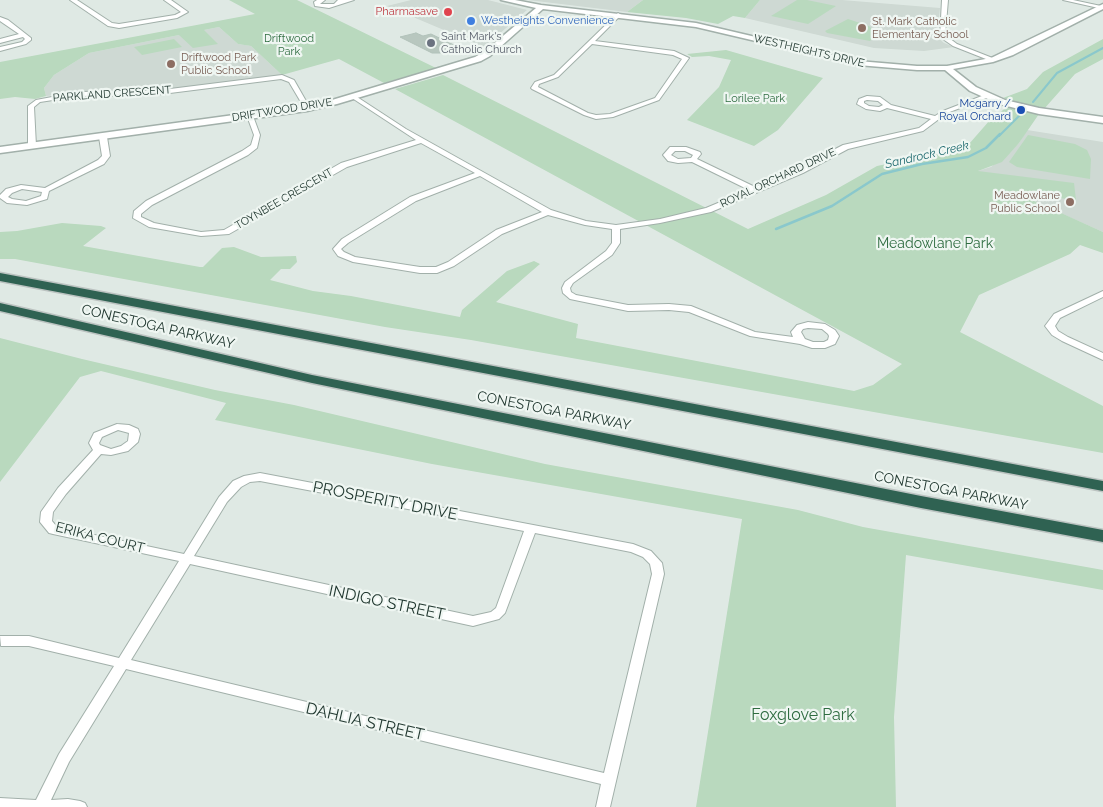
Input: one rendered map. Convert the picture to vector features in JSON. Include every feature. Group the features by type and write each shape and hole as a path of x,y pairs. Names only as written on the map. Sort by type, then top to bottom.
{"highway":[{"name":"CONESTOGA PARKWAY","path":"0,277 1103,486"},
{"name":"CONESTOGA PARKWAY","path":"0,307 312,379 911,500 1103,536"}],"street":[{"path":"73,0 110,25 119,26 177,16 185,12 167,0"},
{"path":"322,0 317,5 333,6 337,1 351,0"},
{"name":"WESTHEIGHTS DRIVE","path":"504,0 541,7 696,25 858,63 909,68 947,68 992,60 1010,54 1102,7"},
{"path":"945,0 942,36 955,45 992,60"},
{"path":"1066,0 1102,7"},
{"name":"DRIFTWOOD DRIVE","path":"0,150 307,108 354,97 478,59 488,54 541,7"},
{"path":"591,42 674,53 686,58 686,61 657,99 612,116 596,117 586,114 534,88 535,84 556,76 591,42 618,16"},
{"path":"0,19 29,39 24,44 0,48"},
{"path":"0,40 24,35"},
{"path":"947,68 959,79 987,96 1009,104 1039,112 1103,120"},
{"name":"PARKLAND CRESCENT","path":"32,146 31,106 47,98 79,94 154,93 282,77 292,81 307,108"},
{"name":"ROYAL ORCHARD DRIVE","path":"354,97 422,140 548,212 585,224 616,227 652,222 708,210 800,171 833,152 846,147 912,134 921,130 952,108 987,96"},
{"path":"887,106 937,119"},
{"name":"TOYNBEE CRESCENT","path":"250,116 257,135 254,146 149,203 137,213 137,218 145,224 201,234 226,232 344,165 422,140"},
{"path":"46,190 44,197 27,203 10,201 3,197 9,190 21,187 46,190 105,159 106,153 103,137"},
{"path":"694,160 755,190"},
{"path":"482,173 413,199 345,242 337,250 341,254 353,259 420,270 437,270 451,264 499,232 548,212"},
{"path":"616,227 616,243 609,253 568,282 567,293 573,297 628,308 669,307 691,309 753,334 802,341"},
{"path":"1103,294 1057,316 1050,326 1055,333 1065,340 1103,357"},
{"name":"ERIKA COURT","path":"99,450 52,504 46,518 49,526 53,530 186,559"},
{"name":"PROSPERITY DRIVE","path":"40,807 64,758 121,662 228,492 248,479 260,477 633,548 647,554 656,562 658,574 604,807"},
{"name":"INDIGO STREET","path":"186,559 473,621 495,616 502,610 531,529"},
{"name":"DAHLIA STREET","path":"0,642 28,641 121,662 610,780"},
{"path":"0,804 40,807 68,805 80,807"}],"shaded area":[{"path":"411,0 488,0 527,10 484,47 387,6"},
{"path":"528,0 643,0 627,12"},
{"name":"St. Mark Catholic Elementary School","path":"760,0 842,0 940,8 937,37 944,43 954,47 924,51 874,48 745,18"},
{"name":"Driftwood Park Public School","path":"219,27 238,44 251,46 282,75 152,91 85,92 46,96 44,88 54,75 89,53"},
{"name":"Meadowlane Public School","path":"1027,130 1103,142 1103,232 971,173 991,167 1019,143"}],"green space":[{"name":"Driftwood Park","path":"229,0 297,0 436,68 384,83 339,59 282,75 251,46 238,44 219,27 204,30 218,44 193,48 179,35 89,53 54,75 44,88 46,96 35,99 15,97 0,99 0,62 255,14"},
{"path":"643,0 760,0 745,18 733,16 718,24 686,18 627,12"},
{"path":"797,0 807,0 836,6 808,24 771,16"},
{"path":"848,19 869,26 875,32 874,37 870,41 827,33 825,31"},
{"path":"174,39 182,47 142,55 134,47"},
{"path":"1103,39 1103,59 1075,74 1044,109 1003,98 1027,89 1043,72"},
{"name":"Lorilee Park","path":"726,50 823,78 778,130 754,146 687,120 719,87 731,60 709,56 692,57 687,54"},
{"name":"Meadowlane Park","path":"443,75 748,229 826,195 877,166 960,149 969,144 990,120 1007,107 1039,114 1019,143 1002,162 978,171 1074,183 1076,200 1017,193 1103,232 1103,253 1080,245 1070,254 979,295 960,332 1103,406 1103,453 471,340 385,327 15,259 0,259 0,232 62,223 101,226 106,228 83,246 200,267 203,267 222,248 234,247 261,257 296,256 297,262 290,269 281,269 270,280 313,291 351,296 460,317 462,310 507,271 534,261 540,264 496,302 578,324 576,338 854,391 873,385 902,364 395,89"},
{"path":"1028,135 1075,144 1087,150 1091,159 1090,179 1017,167 1009,162"},
{"name":"Foxglove Park","path":"0,338 215,390 294,405 545,464 798,510 863,527 1103,570 1103,590 906,555 894,717 896,807 696,807 742,519 432,464 215,420 226,403 101,371 80,377 0,482"}],"building":[{"name":"Saint Mark's Catholic Church","path":"416,33 423,36 431,34 456,46 451,47 453,50 432,53 400,37"}],"waterway":[{"name":"Sandrock Creek","path":"1033,102 1057,73 1103,48"},
{"name":"Sandrock Creek","path":"999,136 1021,114"},
{"name":"Sandrock Creek","path":"776,229 832,206 882,174 922,164 968,157 986,148 1000,134"}],"place":[{"name":"Pharmasave","path":"448,12"},
{"name":"Westheights Convenience","path":"471,21"},
{"name":"St. Mark Catholic Elementary School","path":"862,28"},
{"name":"Saint Mark's Catholic Church","path":"431,43"},
{"name":"Driftwood Park Public School","path":"171,64"},
{"name":"Mcgarry / Royal Orchard","path":"1021,110"},
{"name":"Meadowlane Public School","path":"1070,202"}]}
